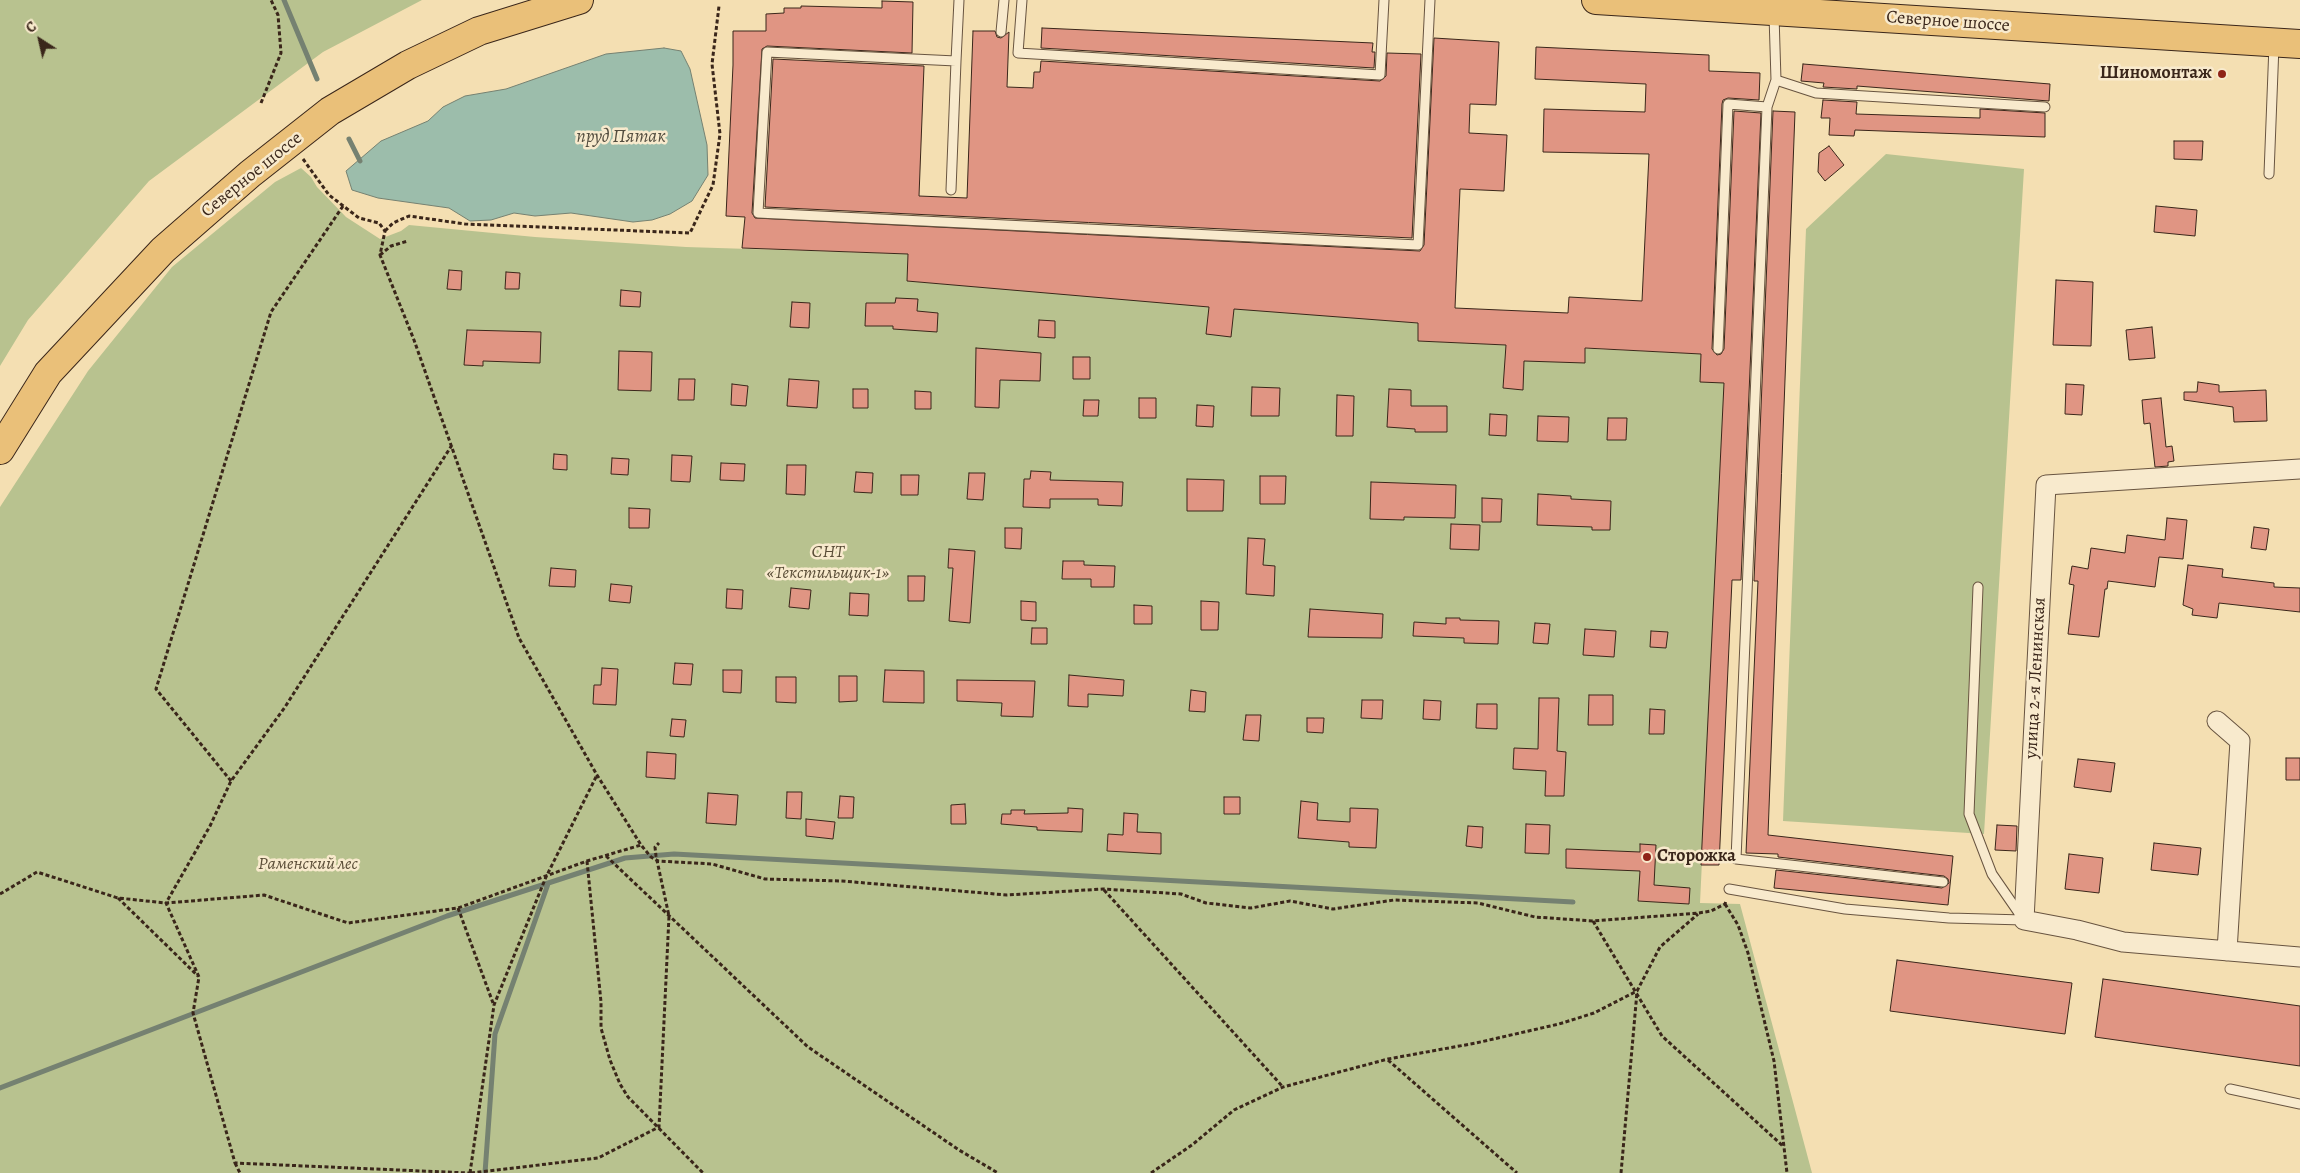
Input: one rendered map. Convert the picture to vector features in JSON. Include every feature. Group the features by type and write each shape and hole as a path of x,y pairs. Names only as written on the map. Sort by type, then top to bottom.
{"main road":[{"name":"Северное шоссе","path":"0,450 48,373 163,250 250,174 330,111 408,65 479,31 579,0"},
{"name":"Северное шоссе","path":"1596,0 2287,43"}],"street":[{"name":"улица 2-я Ленинская","path":"2024,920 2046,485 2300,470"},
{"path":"2217,722 2240,741 2227,951"},
{"path":"2024,920 2077,930 2123,942 2300,957"}],"lane":[{"path":"951,190 959,0"},
{"path":"1001,32 1004,0"},
{"path":"1022,0 1018,53 1380,75 1384,0"},
{"path":"956,61 767,52 758,212 1418,245 1430,0"},
{"path":"1774,11 1776,80 1767,107 1736,859 1943,882"},
{"path":"2269,174 2287,43"},
{"path":"1776,80 1816,92 2045,107"},
{"path":"1718,349 1728,104 1767,107"},
{"path":"1978,587 1969,814 1992,874 2024,920"},
{"path":"1729,889 1845,909 1949,918 2024,920"},
{"path":"2230,1090 2300,1104"}],"path":[{"path":"261,103 281,53 278,15 271,0"},
{"path":"719,6 712,64 720,134 713,185 690,233 465,224 409,216 393,223 385,231 380,255 414,340 519,638 597,775 641,846 651,857 658,862 712,864 765,878 842,881 1007,895 1103,889 1181,894 1206,904 1251,908 1290,901 1333,909 1394,900 1478,904 1535,917 1593,921 1699,913 1711,911 1725,904 1738,926 1748,953 1774,1061 1787,1173"},
{"path":"303,159 328,195 360,218 378,223 385,231"},
{"path":"231,781 156,689 271,312 343,206"},
{"path":"380,255 391,246 408,241"},
{"path":"166,903 210,826 231,781 285,707 452,445"},
{"path":"470,1173 494,1005 546,877 597,775"},
{"path":"659,842 656,847 658,862 669,916 659,1127"},
{"path":"0,894 36,872 118,898 166,903 264,895 348,922 458,908 587,861 641,846"},
{"path":"606,856 808,1047 959,1150 998,1173"},
{"path":"587,861 601,1028 610,1060 620,1084 628,1097 703,1173"},
{"path":"1103,889 1283,1087"},
{"path":"118,898 199,977"},
{"path":"166,903 199,977 193,1012 235,1163 240,1173"},
{"path":"458,908 494,1005"},
{"path":"1622,1173 1637,991 1660,946 1699,913"},
{"path":"1593,921 1637,991 1662,1036 1784,1147"},
{"path":"1151,1173 1192,1145 1234,1110 1283,1087 1388,1059 1476,1043 1559,1024 1594,1013 1637,991"},
{"path":"1388,1059 1517,1173"},
{"path":"235,1163 470,1173 598,1158 659,1127"}],"green space":[{"path":"0,0 422,0 323,52 149,181 28,320 0,366"},
{"path":"1886,154 2024,169 1984,834 1783,821 1806,229"},
{"path":"301,168 346,217 380,239 401,231 409,225 535,237 686,247 908,254 907,281 1418,323 1418,341 1726,355 1700,903 1740,904 1812,1173 0,1173 0,507 88,371 172,267 275,182"}],"water":[{"name":"пруд Пятак","path":"664,48 681,51 690,69 707,145 708,175 692,201 670,214 652,220 633,222 571,213 535,216 514,213 491,220 470,221 449,208 378,198 352,190 346,171 381,141 428,121 443,107 465,96 506,89 606,54"}],"building":[{"path":"882,1 913,2 912,53 767,46 762,49 752,213 755,218 1420,251 1424,245 1434,38 1499,42 1496,105 1470,104 1469,133 1507,135 1504,191 1460,189 1455,308 1568,313 1569,297 1642,301 1649,154 1543,152 1544,109 1645,112 1646,84 1535,79 1536,47 1709,55 1709,71 1760,73 1759,100 1728,98 1723,100 1722,104 1712,349 1717,355 1721,354 1724,349 1734,111 1761,113 1741,580 1732,580 1719,865 1701,865 1724,383 1700,382 1701,354 1585,348 1585,363 1524,361 1523,390 1503,388 1506,345 1418,341 1418,323 1234,309 1231,337 1206,334 1209,307 907,281 908,254 742,248 745,217 726,216 733,31 766,31 766,14 784,13 784,8 801,8 801,6 882,8"},
{"path":"1042,28 1373,43 1372,52 1375,52 1374,68 1041,48"},
{"path":"973,31 995,31 997,37 1001,38 1009,32 1007,87 1033,88 1034,72 1040,72 1041,61 1380,81 1386,76 1387,53 1421,54 1412,238 765,207 773,59 924,66 919,196 967,198"},
{"path":"1803,64 2050,84 2049,101 1857,86 1857,89 1823,87 1824,83 1801,81"},
{"path":"1823,100 1857,102 1856,114 1980,118 1980,109 2045,113 2045,137 1855,130 1854,136 1829,135 1830,118 1821,118"},
{"path":"1773,111 1795,112 1768,835 1953,856 1948,905 1774,888 1776,870 1942,888 1949,883 1948,879 1944,876 1778,857 1778,854 1746,853 1758,581 1754,581"},
{"path":"2174,141 2203,141 2202,160 2174,159"},
{"path":"1829,146 1844,165 1825,181 1818,172 1819,153"},
{"path":"2156,206 2197,210 2195,236 2154,232"},
{"path":"449,270 462,271 461,290 447,289"},
{"path":"506,272 520,273 519,289 505,289"},
{"path":"2056,280 2093,282 2091,346 2053,345"},
{"path":"621,290 641,292 640,307 620,306"},
{"path":"896,298 918,299 917,311 938,313 937,332 893,329 893,326 865,326 866,303 895,303"},
{"path":"792,302 810,303 809,328 790,327"},
{"path":"1039,320 1055,321 1055,338 1038,337"},
{"path":"2152,327 2155,358 2129,360 2126,330"},
{"path":"467,330 541,332 540,363 483,361 483,366 464,365"},
{"path":"976,348 1041,353 1040,381 1000,380 999,408 975,407"},
{"path":"619,351 652,352 651,391 618,390"},
{"path":"1073,357 1090,357 1090,379 1073,379"},
{"path":"679,379 695,379 694,400 678,400"},
{"path":"789,379 819,381 817,408 787,406"},
{"path":"2198,382 2219,385 2219,392 2266,390 2267,421 2234,422 2233,407 2184,400 2184,392 2197,392"},
{"path":"732,384 748,386 746,406 731,405"},
{"path":"2066,384 2084,385 2082,415 2065,414"},
{"path":"1252,387 1280,388 1279,416 1251,416"},
{"path":"853,389 868,389 868,408 853,408"},
{"path":"1389,389 1411,390 1411,406 1447,406 1447,432 1415,432 1415,429 1387,427"},
{"path":"915,391 931,392 931,409 915,409"},
{"path":"1337,395 1354,396 1353,436 1336,436"},
{"path":"1139,398 1156,398 1156,418 1139,418"},
{"path":"2161,398 2166,447 2172,446 2174,461 2168,462 2168,466 2155,467 2150,423 2144,424 2142,400"},
{"path":"1084,400 1099,400 1098,416 1083,416"},
{"path":"1197,405 1214,406 1213,427 1196,426"},
{"path":"1490,414 1507,415 1506,436 1489,435"},
{"path":"1538,416 1569,417 1568,442 1537,441"},
{"path":"1608,418 1627,418 1626,440 1607,440"},
{"path":"554,454 567,455 567,470 553,469"},
{"path":"672,455 692,456 690,482 671,481"},
{"path":"612,458 629,459 628,475 611,474"},
{"path":"721,463 745,464 744,481 720,480"},
{"path":"787,465 806,465 805,495 786,494"},
{"path":"1031,471 1051,472 1050,480 1123,482 1122,506 1098,505 1098,499 1050,499 1050,508 1023,507 1024,479 1030,479"},
{"path":"856,472 873,473 872,493 854,492"},
{"path":"969,473 985,473 983,500 967,499"},
{"path":"901,475 919,475 918,495 901,495"},
{"path":"1260,476 1286,476 1285,504 1260,504"},
{"path":"1187,479 1224,480 1223,511 1187,511"},
{"path":"1371,482 1456,485 1455,518 1404,517 1404,520 1370,519"},
{"path":"1538,494 1571,496 1571,499 1611,501 1610,530 1592,530 1592,527 1537,525"},
{"path":"1482,498 1502,499 1501,522 1482,522"},
{"path":"629,508 650,509 649,528 629,528"},
{"path":"2167,518 2187,520 2183,559 2159,557 2155,587 2108,581 2107,589 2105,589 2099,637 2068,634 2074,585 2069,584 2072,566 2088,569 2091,548 2125,553 2127,535 2165,540"},
{"path":"1451,524 1480,525 1479,550 1450,549"},
{"path":"2254,527 2269,529 2266,550 2251,548"},
{"path":"1005,528 1022,528 1021,549 1005,548"},
{"path":"1248,538 1265,539 1263,565 1275,566 1274,596 1246,594"},
{"path":"949,549 975,551 970,623 949,621 953,568 948,568"},
{"path":"1063,561 1084,561 1084,565 1115,566 1114,587 1091,587 1091,579 1062,579"},
{"path":"2188,565 2223,569 2222,577 2274,583 2274,587 2300,588 2300,612 2219,603 2217,618 2192,615 2193,609 2183,605"},
{"path":"551,568 576,570 575,587 549,586"},
{"path":"908,576 925,576 924,601 908,601"},
{"path":"611,584 632,586 630,603 609,601"},
{"path":"791,588 811,590 809,609 789,607"},
{"path":"727,589 743,590 742,609 726,608"},
{"path":"850,593 869,594 868,616 849,615"},
{"path":"1021,601 1036,602 1036,621 1021,620"},
{"path":"1201,601 1219,602 1218,630 1201,630"},
{"path":"1134,605 1152,606 1152,624 1134,624"},
{"path":"1310,609 1383,614 1382,638 1308,637"},
{"path":"1446,618 1499,621 1498,644 1464,643 1464,638 1413,636 1414,622 1446,624"},
{"path":"1535,623 1550,624 1548,644 1533,643"},
{"path":"1032,628 1047,628 1047,644 1031,644"},
{"path":"1585,629 1616,631 1614,657 1583,655"},
{"path":"1651,631 1668,632 1666,648 1650,647"},
{"path":"675,663 693,664 691,685 673,684"},
{"path":"602,668 618,669 616,705 593,704 594,685 601,685"},
{"path":"723,670 742,670 741,693 723,692"},
{"path":"885,670 924,671 924,703 883,702"},
{"path":"1069,675 1124,680 1123,696 1088,694 1088,707 1068,706"},
{"path":"839,676 857,676 857,701 839,702"},
{"path":"776,677 796,677 796,703 776,702"},
{"path":"957,680 1035,681 1033,717 1001,716 1002,703 957,701"},
{"path":"1191,690 1206,692 1205,712 1189,711"},
{"path":"1589,695 1613,695 1613,725 1588,725"},
{"path":"1539,698 1559,698 1557,751 1566,752 1564,796 1545,796 1546,771 1513,769 1514,748 1538,749"},
{"path":"1362,700 1383,700 1382,719 1361,718"},
{"path":"1424,700 1441,701 1440,720 1423,719"},
{"path":"1477,704 1497,704 1497,729 1476,728"},
{"path":"1650,709 1665,710 1664,734 1649,734"},
{"path":"1246,715 1261,715 1259,741 1243,740"},
{"path":"1307,718 1324,718 1323,733 1307,732"},
{"path":"672,719 686,720 684,737 670,736"},
{"path":"647,752 676,754 675,779 646,777"},
{"path":"2286,758 2300,758 2300,780 2286,780"},
{"path":"2078,759 2115,763 2111,792 2074,787"},
{"path":"787,792 802,792 801,819 786,818"},
{"path":"708,793 738,795 736,825 706,823"},
{"path":"840,796 854,797 853,818 838,818"},
{"path":"1224,797 1240,797 1240,814 1224,814"},
{"path":"1301,801 1318,803 1317,820 1350,822 1350,808 1378,809 1376,848 1349,847 1349,842 1298,838"},
{"path":"965,804 966,824 951,824 951,805"},
{"path":"1068,808 1083,809 1082,832 1037,830 1037,827 1001,824 1002,814 1011,814 1011,810 1025,810 1024,814 1068,813"},
{"path":"1124,813 1138,814 1137,832 1161,833 1161,854 1107,851 1108,834 1123,835"},
{"path":"806,819 835,822 833,839 806,836"},
{"path":"1526,824 1550,825 1549,854 1525,853"},
{"path":"1997,825 2017,826 2016,851 1995,850"},
{"path":"1468,826 1483,827 1482,848 1466,846"},
{"path":"2154,843 2201,848 2198,875 2151,870"},
{"path":"1640,844 1656,845 1654,885 1690,888 1689,904 1638,901 1640,871 1566,868 1566,849 1640,852"},
{"path":"2069,854 2103,858 2099,893 2065,889"},
{"path":"1897,960 2072,983 2065,1034 1890,1011"},
{"path":"2103,979 2300,1006 2300,1066 2095,1037"}],"waterway":[{"path":"284,0 317,79"},
{"path":"349,139 360,161"},
{"path":"0,1088 447,916 625,858 674,854 1573,902"},
{"path":"485,1173 495,1034 548,884"}],"place":[{"name":"Шиномонтаж","path":"2222,74"},
{"name":"Сторожка","path":"1647,857"}],"park label":[{"name":"СНТ «Текстильщик-1»","path":"828,563"},
{"name":"Раменский лес","path":"308,865"}]}
